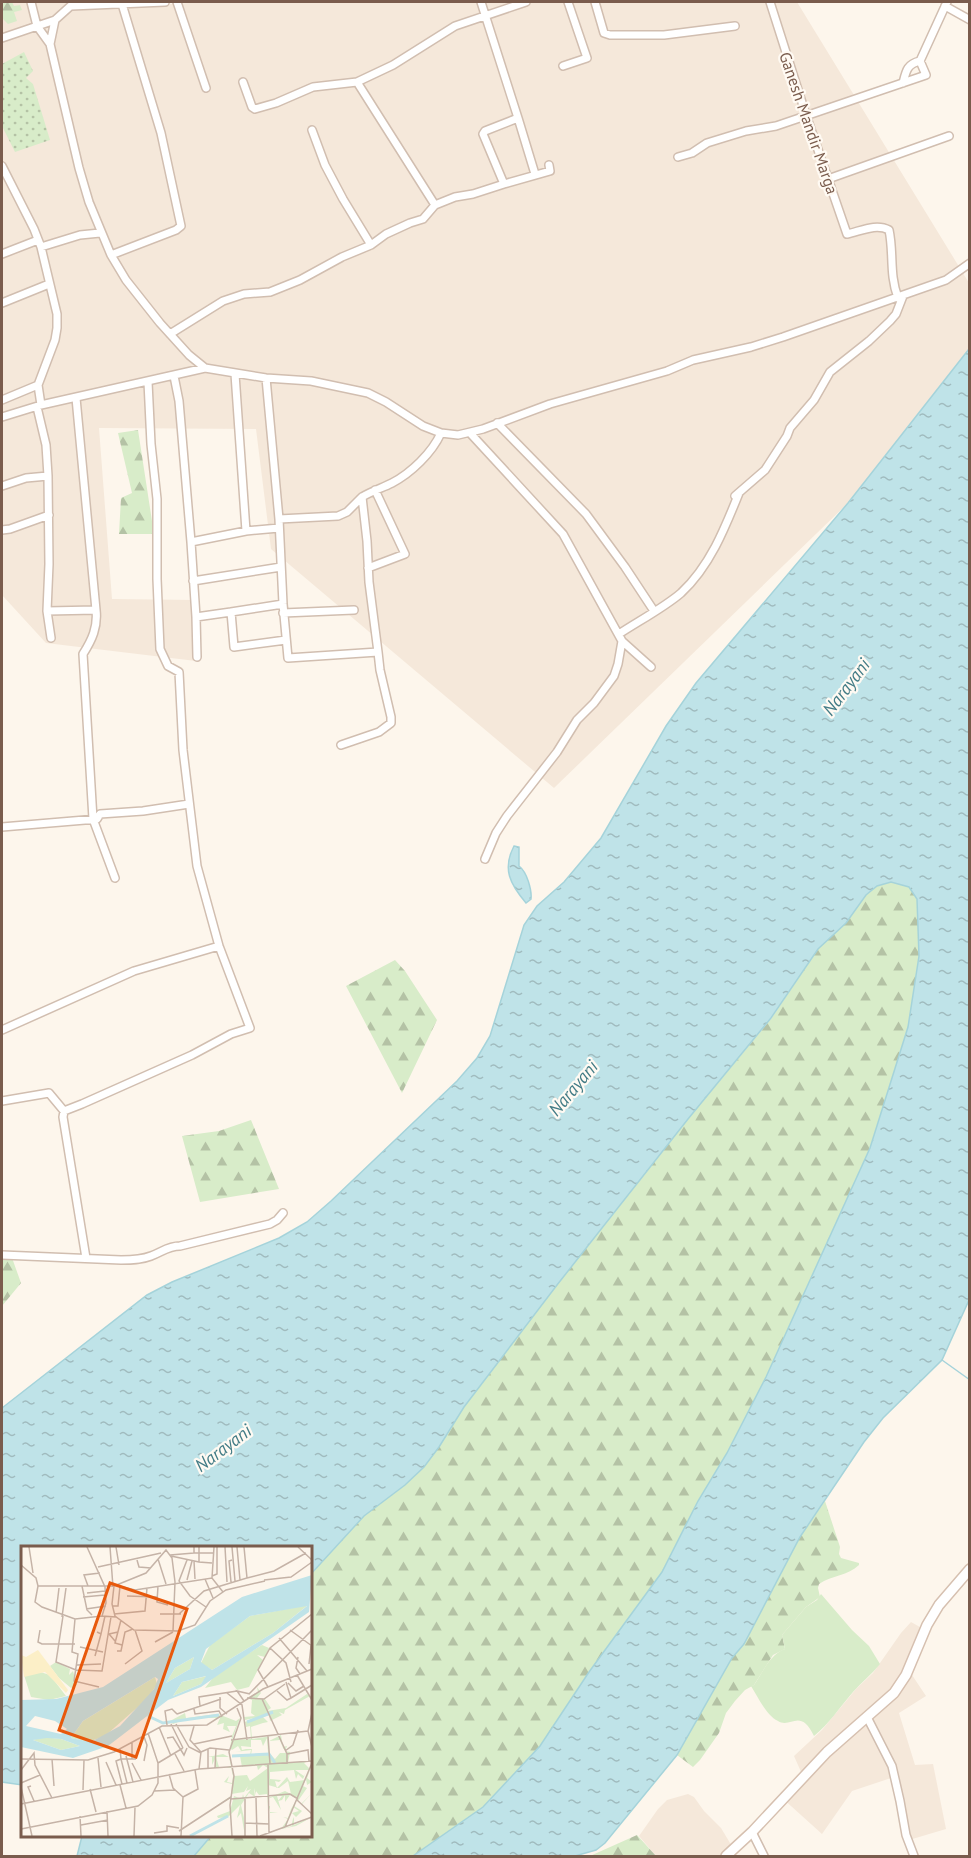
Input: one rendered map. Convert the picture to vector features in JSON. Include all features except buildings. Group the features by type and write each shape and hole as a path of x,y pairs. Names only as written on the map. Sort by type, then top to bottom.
{"street":[{"path":"31,2 37,26 50,44 79,168 100,232 111,255 142,301 189,355 205,368"},
{"path":"2,38 55,20 73,4 165,2"},
{"path":"177,2 206,88"},
{"path":"481,2 535,174"},
{"path":"243,82 252,107 255,109 276,103 313,87 357,82 393,65 455,26 526,2"},
{"path":"563,66 587,58 568,2"},
{"path":"595,2 604,33 610,35 664,34 735,26"},
{"name":"Ganesh Mandir Marga","path":"770,2 847,234 881,226 888,230 891,241 892,277 900,297"},
{"path":"111,255 182,226 161,133 122,4"},
{"path":"678,157 692,153 707,142 776,126 926,75 920,61 946,4 969,20"},
{"path":"50,44 55,20"},
{"path":"903,83 908,67 913,62 920,61"},
{"path":"357,82 435,205"},
{"path":"504,184 483,134 485,131 518,118"},
{"path":"312,130 325,165 343,200 371,245"},
{"path":"828,179 949,136"},
{"path":"170,334 223,301 243,294 270,292 300,280 342,257 371,245 386,234 410,222 423,219 435,205 455,196 473,194 550,171 549,165"},
{"path":"2,166 39,243 57,314 57,328 50,355 38,385 48,476 47,611 51,638"},
{"path":"2,254 39,243 100,232"},
{"path":"2,417 39,406 205,368 266,378 311,381 368,393 423,426 441,433 458,435 470,433 549,404 667,370 693,360 751,347 900,297 946,280 969,263"},
{"path":"2,303 49,284"},
{"path":"485,859 496,833 507,816 557,752 578,720 614,676 618,664 620,638 680,593 693,578 721,539 737,494 765,470 787,436 789,429 814,400 830,372 869,341 896,314 900,297"},
{"path":"182,374 189,362 189,355"},
{"path":"235,374 246,531"},
{"path":"174,376 179,401 191,542 197,657"},
{"path":"266,378 279,519 288,658 378,652"},
{"path":"64,1111 192,1054 231,1034 250,1028 219,946 197,866 183,750 178,672 168,666 160,650 157,499 148,382"},
{"path":"2,400 38,385"},
{"path":"76,398 97,620 93,639 83,654 93,819 115,878"},
{"path":"497,423 586,514 654,611"},
{"path":"279,519 338,516 352,508 363,497 393,482 411,469 427,454 441,433"},
{"path":"470,433 563,534 620,638 651,666"},
{"path":"2,486 26,478 48,476"},
{"path":"368,568 405,554 375,490"},
{"path":"341,746 379,732 391,723 380,670 368,568 363,497"},
{"path":"2,530 49,515"},
{"path":"191,542 246,531 279,528"},
{"path":"193,581 281,567"},
{"path":"196,617 283,604"},
{"path":"47,611 96,610"},
{"path":"284,613 354,610"},
{"path":"231,612 234,648 286,640"},
{"path":"2,827 96,819 100,814 143,811 189,804"},
{"path":"2,1030 134,971 219,946"},
{"path":"2,1101 49,1093 64,1111 63,1117 86,1258"},
{"path":"2,1255 138,1259 153,1256 168,1247 191,1244 270,1224 283,1213"},
{"path":"966,1572 969,1583"},
{"path":"726,1857 827,1752 901,1684 927,1625 939,1605 966,1572"},
{"path":"867,1717 892,1766 906,1836 914,1857"},
{"path":"752,1832 764,1857"}],"shaded area":[{"path":"2,2 120,2 120,7 207,2 797,2 969,283 969,349 848,503 554,788 271,549 256,429 99,428 112,599 195,600 196,661 46,643 2,595"},
{"path":"911,1622 927,1631 912,1675 926,1696 899,1713 915,1765 933,1764 946,1829 909,1840 897,1776 852,1791 822,1834 781,1797 802,1774 794,1756 822,1730 856,1689 873,1673"},
{"path":"688,1794 694,1797 721,1828 733,1848 734,1856 656,1856 639,1836 667,1800"}],"green space":[{"path":"2,2 12,2 14,6 20,5 22,10 14,12 17,21 8,24 2,18"},
{"path":"24,52 33,71 26,78 33,84 50,140 15,152 2,126 2,64"},
{"path":"138,430 154,534 119,534 121,498 132,493 118,433"},
{"path":"891,882 909,887 917,899 919,956 908,1027 870,1148 766,1377 662,1572 589,1672 540,1746 483,1807 413,1856 194,1856 210,1837 312,1837 312,1573 364,1516 405,1485 424,1467 464,1407 557,1285 688,1119 771,1019 818,949 846,923 866,895 877,886"},
{"path":"395,960 405,971 437,1020 402,1093 346,986"},
{"path":"251,1120 279,1189 200,1202 182,1136 219,1131"},
{"path":"2,1255 11,1255 21,1283 2,1306"},
{"path":"825,1501 840,1547 841,1558 859,1563 859,1565 855,1569 819,1584 820,1597 806,1607 782,1635 785,1649 773,1655 754,1685 745,1690 735,1701 726,1713 719,1733 693,1767 677,1755 732,1658 744,1644 800,1537"},
{"path":"821,1594 869,1646 880,1664 814,1736 809,1727 800,1721 783,1723 770,1715 751,1686 754,1685 771,1659 785,1649 782,1635 806,1607 817,1600"},
{"path":"637,1835 656,1856 590,1856"}],"water":[{"name":"Narayani","path":"969,349 969,1300 942,1360 883,1418 864,1442 800,1537 744,1644 732,1658 677,1755 605,1843 596,1850 575,1856 413,1856 483,1807 540,1746 589,1672 662,1572 766,1377 870,1148 908,1027 919,956 917,899 909,887 891,882 877,886 866,895 846,923 818,949 771,1018 688,1119 464,1407 424,1467 405,1485 364,1516 312,1573 312,1546 21,1546 21,1785 2,1782 2,1408 147,1295 172,1282 279,1238 307,1222 457,1081 477,1058 490,1036 524,925 537,906 564,882 601,838 666,726 696,683 848,503"},
{"path":"514,846 519,847 519,866 530,886 531,899 526,903 512,883 508,869 510,854"},
{"path":"82,1837 210,1837 194,1856 77,1856"}],"waterway":[{"path":"942,1360 970,1380"}]}
